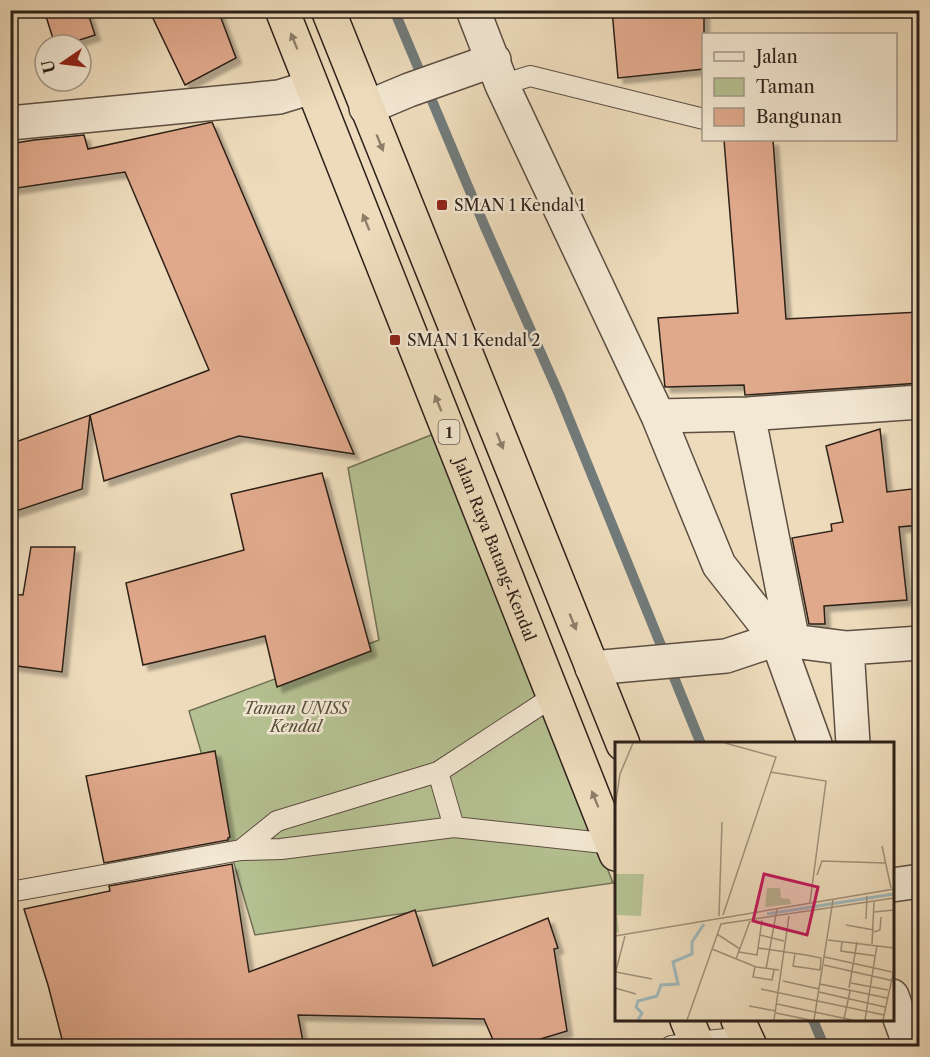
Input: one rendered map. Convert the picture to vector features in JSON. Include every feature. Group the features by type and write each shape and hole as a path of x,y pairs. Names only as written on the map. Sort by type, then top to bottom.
{"highway":[{"name":"Jalan Raya Batang-Kendal","path":"282,10 615,849"},
{"path":"328,10 621,742"}],"street":[{"path":"473,10 490,70 658,416 719,565 785,641"},
{"path":"366,108 409,90 490,70"},
{"path":"10,123 279,98 312,87"},
{"path":"658,416 748,414 920,402"},
{"path":"748,414 785,641 814,742"},
{"path":"592,668 726,656 785,641 847,648 920,643"},
{"path":"847,648 853,742"},
{"path":"894,885 920,881"},
{"path":"894,1002 910,1047"}],"lane":[{"path":"490,70 530,76 702,119"},
{"path":"241,850 277,820 438,772 554,696"},
{"path":"438,772 454,827"},
{"path":"10,892 241,850 281,849 454,827 615,849"},
{"path":"688,1039 745,1034"}],"green space":[{"name":"Taman UNISS Kendal","path":"436,433 613,883 255,935 189,711 379,640 348,468"}],"building":[{"path":"44,10 87,10 95,35 93,36 93,33 51,33"},
{"path":"149,10 218,10 236,58 185,85"},
{"path":"612,10 704,10 702,69 618,78"},
{"path":"212,122 354,454 239,436 104,481 90,415 209,370 125,172 10,189 10,144 84,135 88,149"},
{"path":"724,141 773,141 786,319 920,312 920,383 745,395 744,385 665,387 658,318 738,313"},
{"path":"90,415 82,489 10,513 10,444"},
{"path":"880,429 887,492 920,488 920,525 899,527 907,600 824,606 825,624 809,624 792,538 832,531 831,524 843,522 826,446"},
{"path":"322,473 371,651 277,687 265,636 143,665 126,583 244,550 231,494"},
{"path":"31,547 75,547 62,672 10,665 10,594 23,595"},
{"path":"215,751 230,837 228,840 104,863 86,776"},
{"path":"232,864 249,972 415,910 433,966 548,918 558,948 554,949 567,1031 514,1047 496,1047 484,1019 298,1015 304,1047 64,1047 48,985 24,909 110,891 109,886"}],"waterway":[{"path":"394,10 485,227 559,394 700,742"},
{"path":"813,1021 824,1046"}],"place":[{"name":"SMAN 1 Kendal 1","path":"442,205"},
{"name":"SMAN 1 Kendal 2","path":"395,340"}]}
